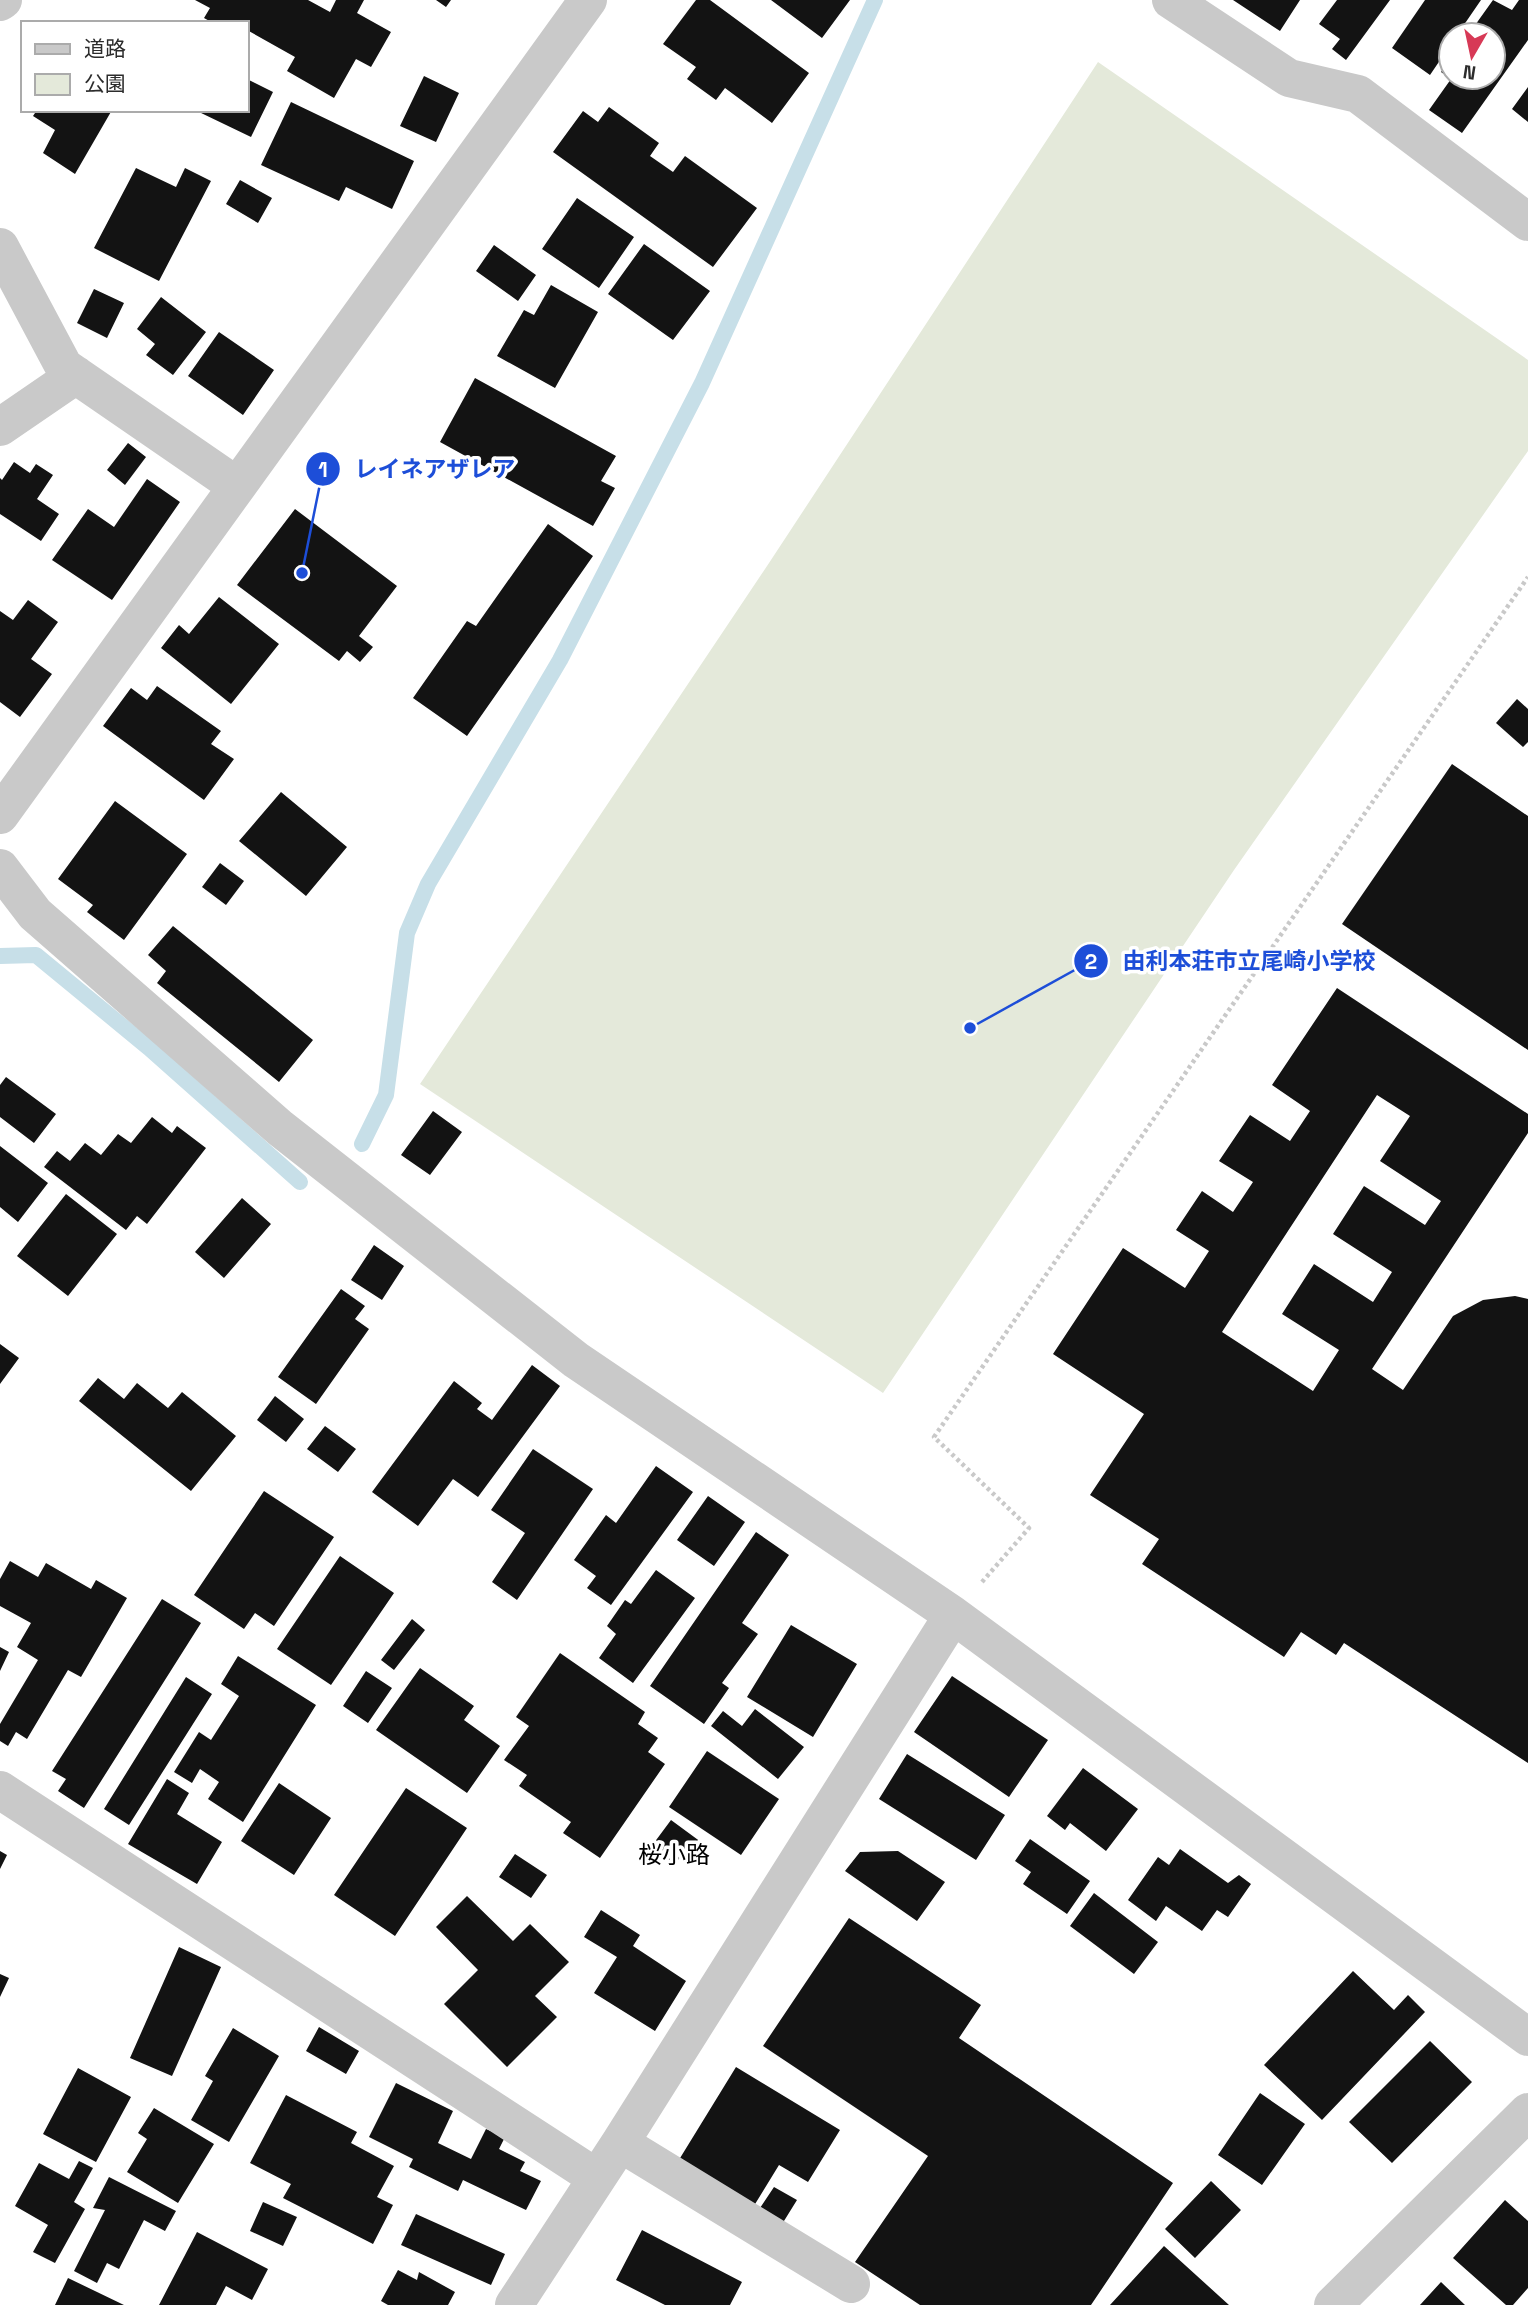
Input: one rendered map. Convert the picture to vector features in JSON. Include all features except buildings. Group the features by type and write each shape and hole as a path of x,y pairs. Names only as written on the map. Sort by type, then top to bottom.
{"street":[{"path":"0,816 588,0"},
{"path":"1171,0 1289,78 1358,94 1528,222"},
{"path":"0,247 64,367 237,486"},
{"path":"0,427 76,375"},
{"path":"0,868 34,914 280,1128 576,1360 953,1615 1528,2037"},
{"path":"514,2305 620,2143 953,1615"},
{"path":"0,1790 597,2178"},
{"path":"1332,2305 1528,2112"},
{"path":"620,2143 851,2284"}],"path":[{"path":"953,1615 1029,1528 934,1437 1528,577"}],"green space":[{"path":"1098,62 1528,360 1528,451 1234,870 883,1393 420,1084 771,560"}],"waterway":[{"path":"362,1144 386,1095 407,933 428,884 560,660 702,383 875,0"},
{"path":"0,956 36,955 149,1048 300,1182"}],"place":[{"name":"レイネアザレア","path":"302,573"},
{"name":"由利本荘市立尾崎小学校","path":"970,1028"}],"district":[{"name":"桜小路","path":"674,1854"}]}
